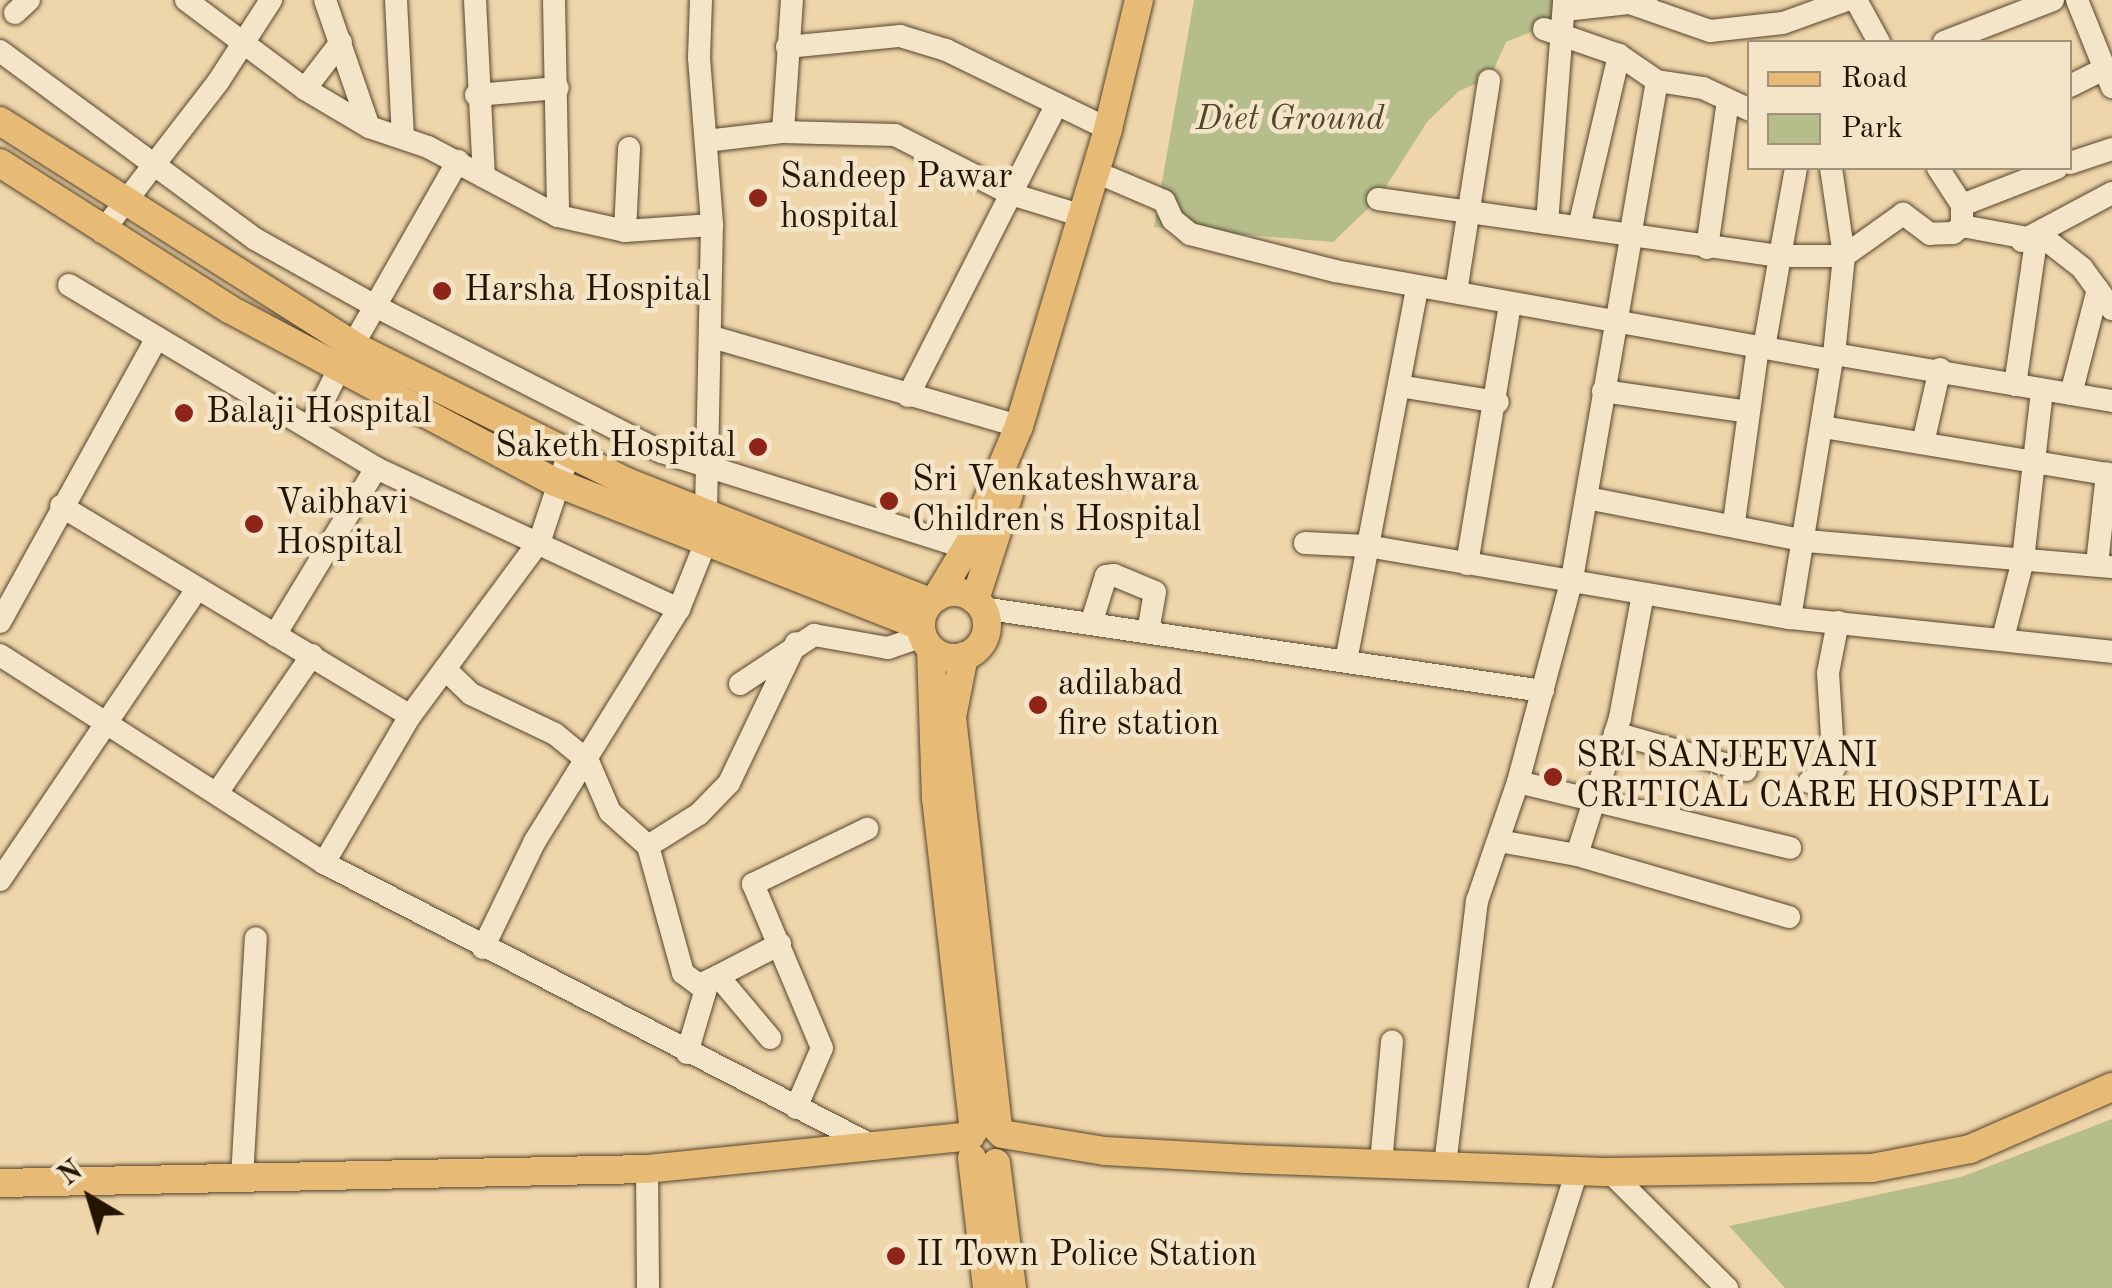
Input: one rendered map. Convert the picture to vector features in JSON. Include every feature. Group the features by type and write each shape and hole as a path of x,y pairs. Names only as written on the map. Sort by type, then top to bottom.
{"main road":[{"path":"1012,1288 985,1145 936,798 928,622 967,548 1019,426 1108,129 1139,0"},
{"path":"987,1288 985,1145 952,717 964,656 984,636 979,604 1110,178 1158,0"},
{"path":"0,121 120,204 353,345 569,453 706,513 928,622 964,656"},
{"path":"0,163 102,232 338,371 555,482 706,544 928,622"},
{"path":"928,622 957,592 979,604"},
{"path":"0,1182 647,1170 876,1148 985,1145 1610,1172 1926,1162 1970,1150 2112,1088"}],"street":[{"path":"186,0 246,40 305,90 369,127 404,136 458,161 558,216 625,231 712,225"},
{"path":"102,232 246,40 271,0"},
{"path":"324,0 369,127"},
{"path":"396,0 404,136"},
{"path":"475,0 476,95 484,177"},
{"path":"554,0 558,216"},
{"path":"701,0 712,225 706,513"},
{"path":"783,132 792,0"},
{"path":"1547,222 1554,34 1565,5 1642,2 1710,31 1782,22 1847,0"},
{"path":"1856,0 1879,40"},
{"path":"1946,40 1981,11 2053,0"},
{"path":"2072,86 2110,78 2077,0"},
{"path":"1554,34 1619,55 1657,81 1703,88 1739,106 1707,248"},
{"path":"787,47 900,36 946,50 1055,108 1108,129"},
{"path":"305,90 341,42"},
{"path":"0,51 157,162 255,239 375,306 662,452 967,548"},
{"path":"1580,227 1619,55"},
{"path":"1456,292 1489,81"},
{"path":"1445,1165 1477,901 1518,782 1572,579 1657,81"},
{"path":"476,95 558,88"},
{"path":"908,396 1055,108"},
{"path":"706,141 783,132 895,134 1011,194 1083,216"},
{"path":"625,231 629,148"},
{"path":"2072,162 2112,148"},
{"path":"353,345 458,161"},
{"path":"1734,522 1748,412 1796,170"},
{"path":"1790,618 1824,427 1844,256 1831,170"},
{"path":"1939,170 1962,215 2029,241 2082,268 2112,309"},
{"path":"1378,199 1707,248 1780,256 1844,256 1902,214 1930,234 1953,233 1962,215 2046,170"},
{"path":"1110,178 1164,201 1173,220 1190,234 1417,288 1761,347 1940,369 2112,401"},
{"path":"2029,241 2112,193"},
{"path":"2014,385 2029,241"},
{"path":"69,284 156,341 311,424 376,468 540,540 679,608"},
{"path":"1346,661 1417,288"},
{"path":"2071,394 2098,290"},
{"path":"1467,564 1498,402 1510,304"},
{"path":"712,337 1019,426"},
{"path":"0,622 156,341"},
{"path":"1923,444 1940,369"},
{"path":"311,424 338,371"},
{"path":"1399,386 1498,402"},
{"path":"2003,638 2022,560 2042,391"},
{"path":"1603,392 1748,412"},
{"path":"1587,498 1734,522 1806,541 2105,566 2109,474 1824,427"},
{"path":"324,864 410,716 540,540 555,482 569,453"},
{"path":"275,635 376,468"},
{"path":"61,506 410,716"},
{"path":"1305,543 1367,546 1790,618 2112,652"},
{"path":"483,948 536,841 679,608 706,544"},
{"path":"1091,624 1106,576 1114,575 1155,592 1148,632"},
{"path":"0,880 196,589"},
{"path":"1577,855 1615,733 1643,594"},
{"path":"979,604 1543,690"},
{"path":"740,684 796,642 838,634 888,648 928,622"},
{"path":"1810,782 1827,776 1837,753 1828,672 1838,622"},
{"path":"648,846 699,814 728,783 796,642"},
{"path":"0,655 219,790 324,864 876,1148"},
{"path":"219,790 312,655"},
{"path":"444,669 471,694 556,734 588,761 610,812 648,846 683,973 700,985 780,944"},
{"path":"1615,733 1746,770"},
{"path":"1518,782 1790,848"},
{"path":"796,1108 822,1048 753,884 867,830"},
{"path":"1499,840 1577,855 1789,917"},
{"path":"242,1178 256,938"},
{"path":"713,979 770,1038"},
{"path":"687,1054 713,979"},
{"path":"1381,1163 1392,1041"},
{"path":"647,1170 648,1288"},
{"path":"1540,1288 1577,1171"},
{"path":"1610,1172 1727,1288"}],"green space":[{"name":"Diet Ground","path":"1194,0 1560,0 1563,8 1541,28 1506,42 1490,78 1459,91 1427,122 1378,199 1333,242 1154,227"},
{"path":"2112,1119 2112,1288 1785,1288 1729,1226 1961,1177"}],"place":[{"name":"Sandeep Pawar hospital","path":"758,198"},
{"name":"Harsha Hospital","path":"442,291"},
{"name":"Balaji Hospital","path":"184,413"},
{"name":"Saketh Hospital","path":"758,447"},
{"name":"Sri Venkateshwara Children's Hospital","path":"889,501"},
{"name":"Vaibhavi Hospital","path":"254,524"},
{"name":"adilabad fire station","path":"1038,705"},
{"name":"SRI SANJEEVANI CRITICAL CARE HOSPITAL","path":"1553,777"},
{"name":"II Town Police Station","path":"896,1256"}]}
